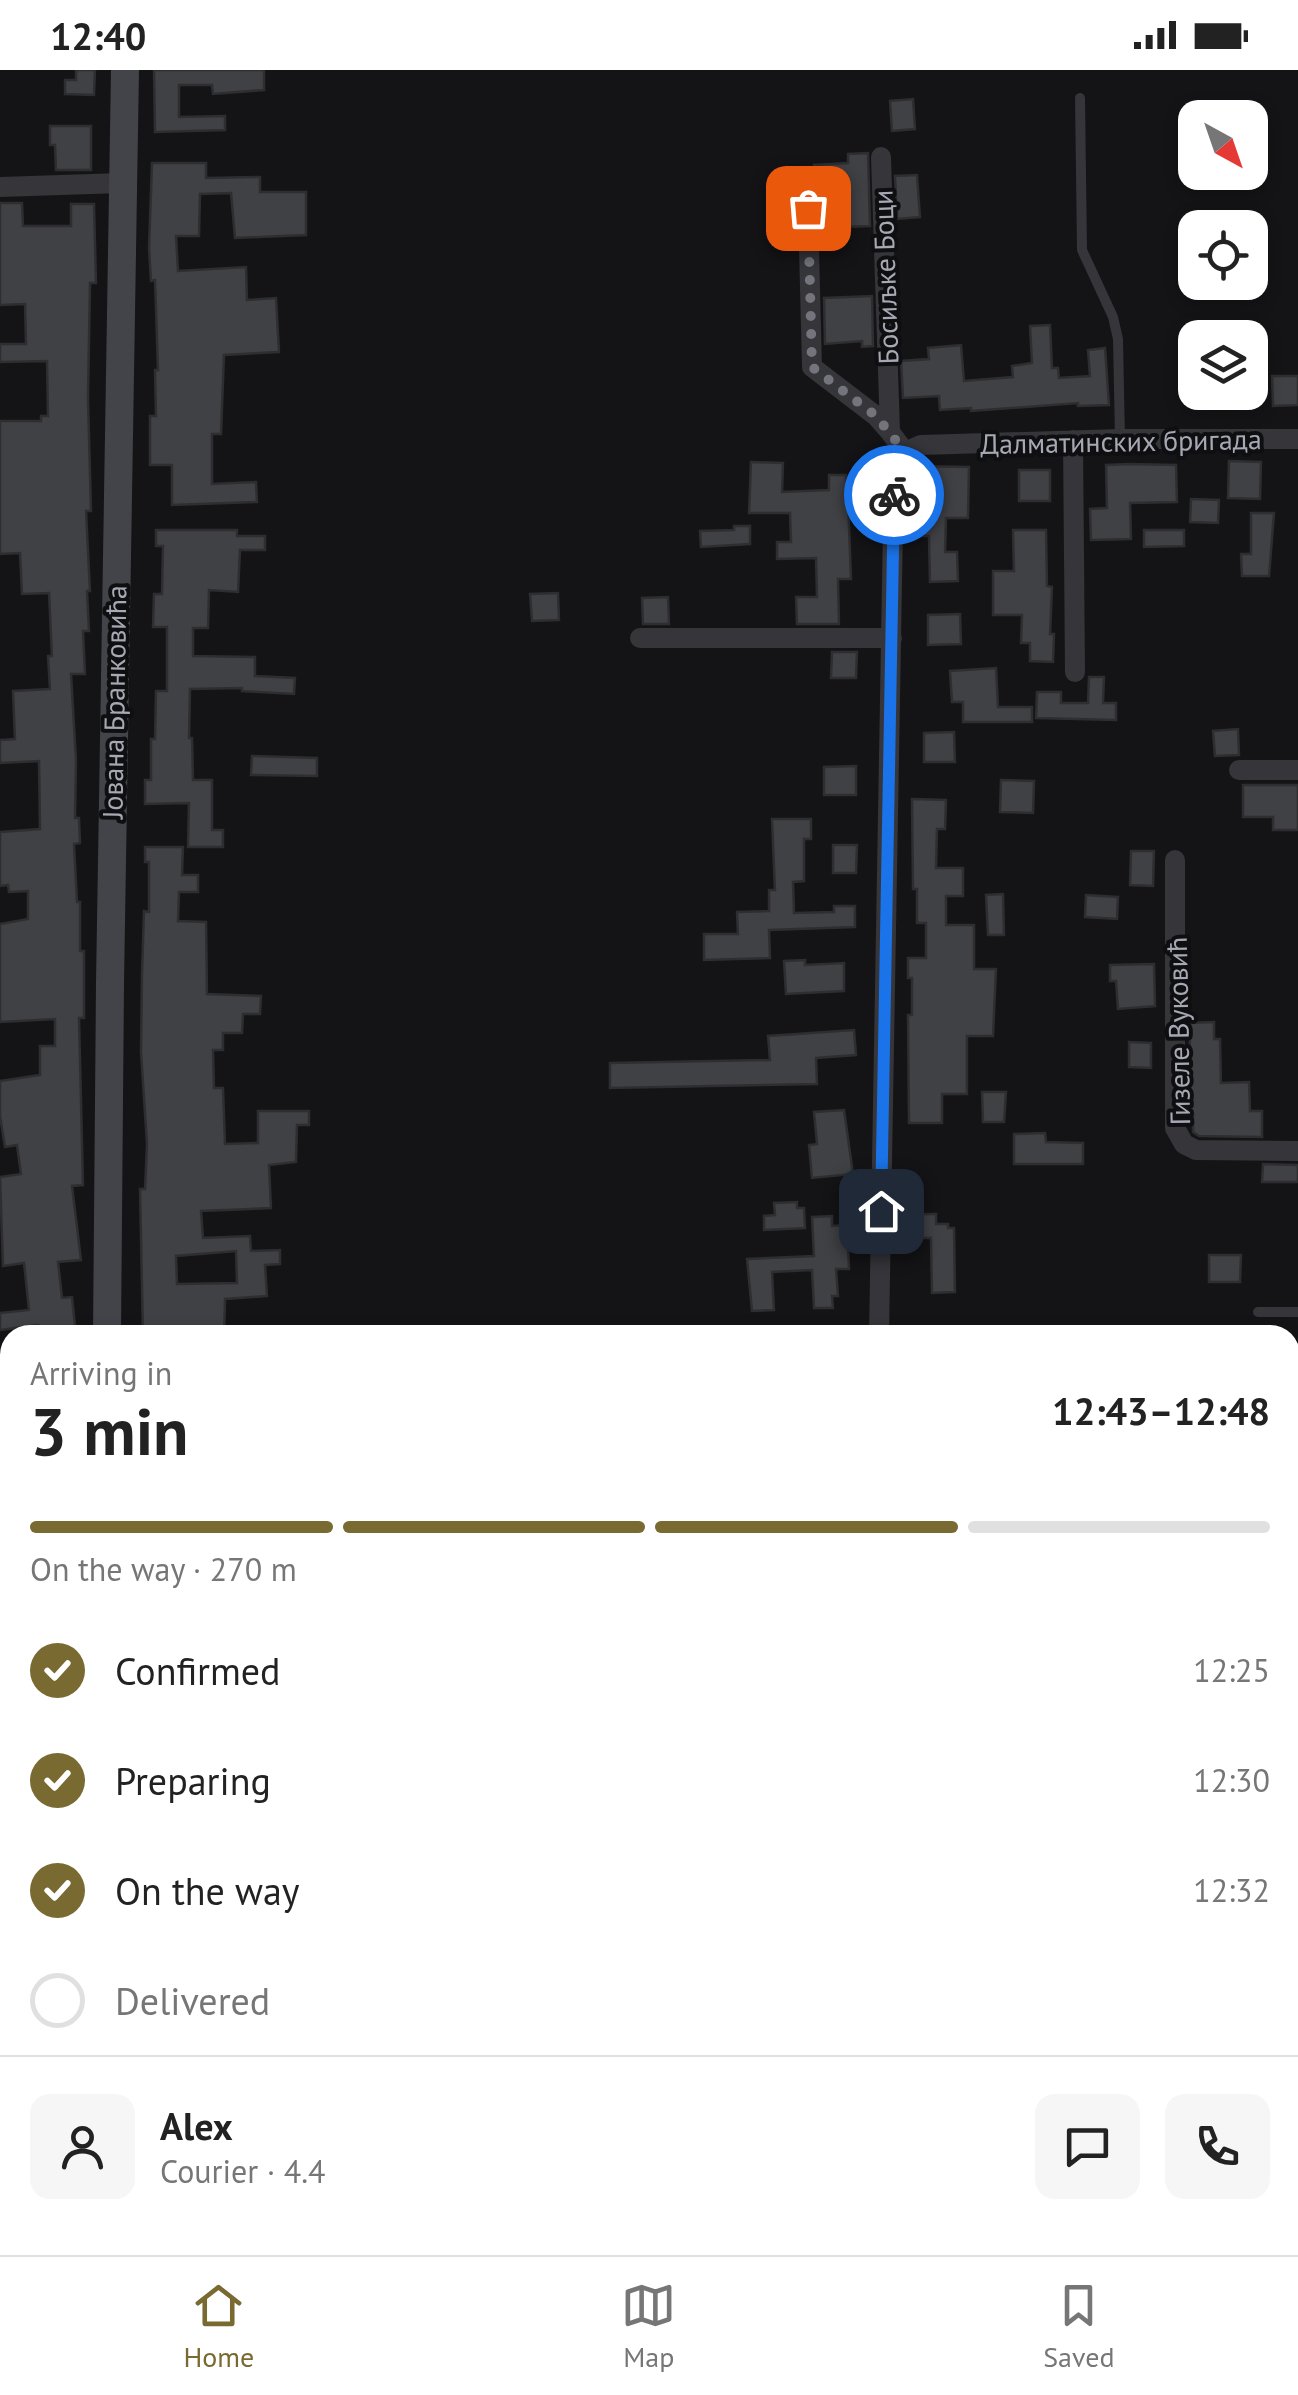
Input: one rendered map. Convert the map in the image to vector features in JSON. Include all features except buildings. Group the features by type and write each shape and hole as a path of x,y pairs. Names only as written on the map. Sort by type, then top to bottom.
{"main road":[{"name":"Јована Бранковића","path":"107,1325 125,70"}],"street":[{"name":"Босиљке Боци","path":"881,157 890,432"},
{"path":"0,187 122,184"},
{"path":"808,208 812,367 876,416 890,432 900,459 892,638 879,1325"},
{"name":"Далматинских бригада","path":"900,459 920,444 1120,438 1298,439"},
{"path":"1072,440 1075,672"},
{"path":"640,638 892,638"},
{"path":"1239,770 1298,770"},
{"name":"Гизеле Вуковић","path":"1174,860 1175,1128 1180,1139 1196,1150 1298,1151"}],"lane":[{"path":"1080,98 1082,250 1113,317 1118,339 1120,438"},
{"path":"1258,1312 1298,1312"}],"way so far":[{"path":"808,208 812,367 876,416 905,452 894,466 894,495"}],"route":[{"path":"881,1211 894,495"}]}
